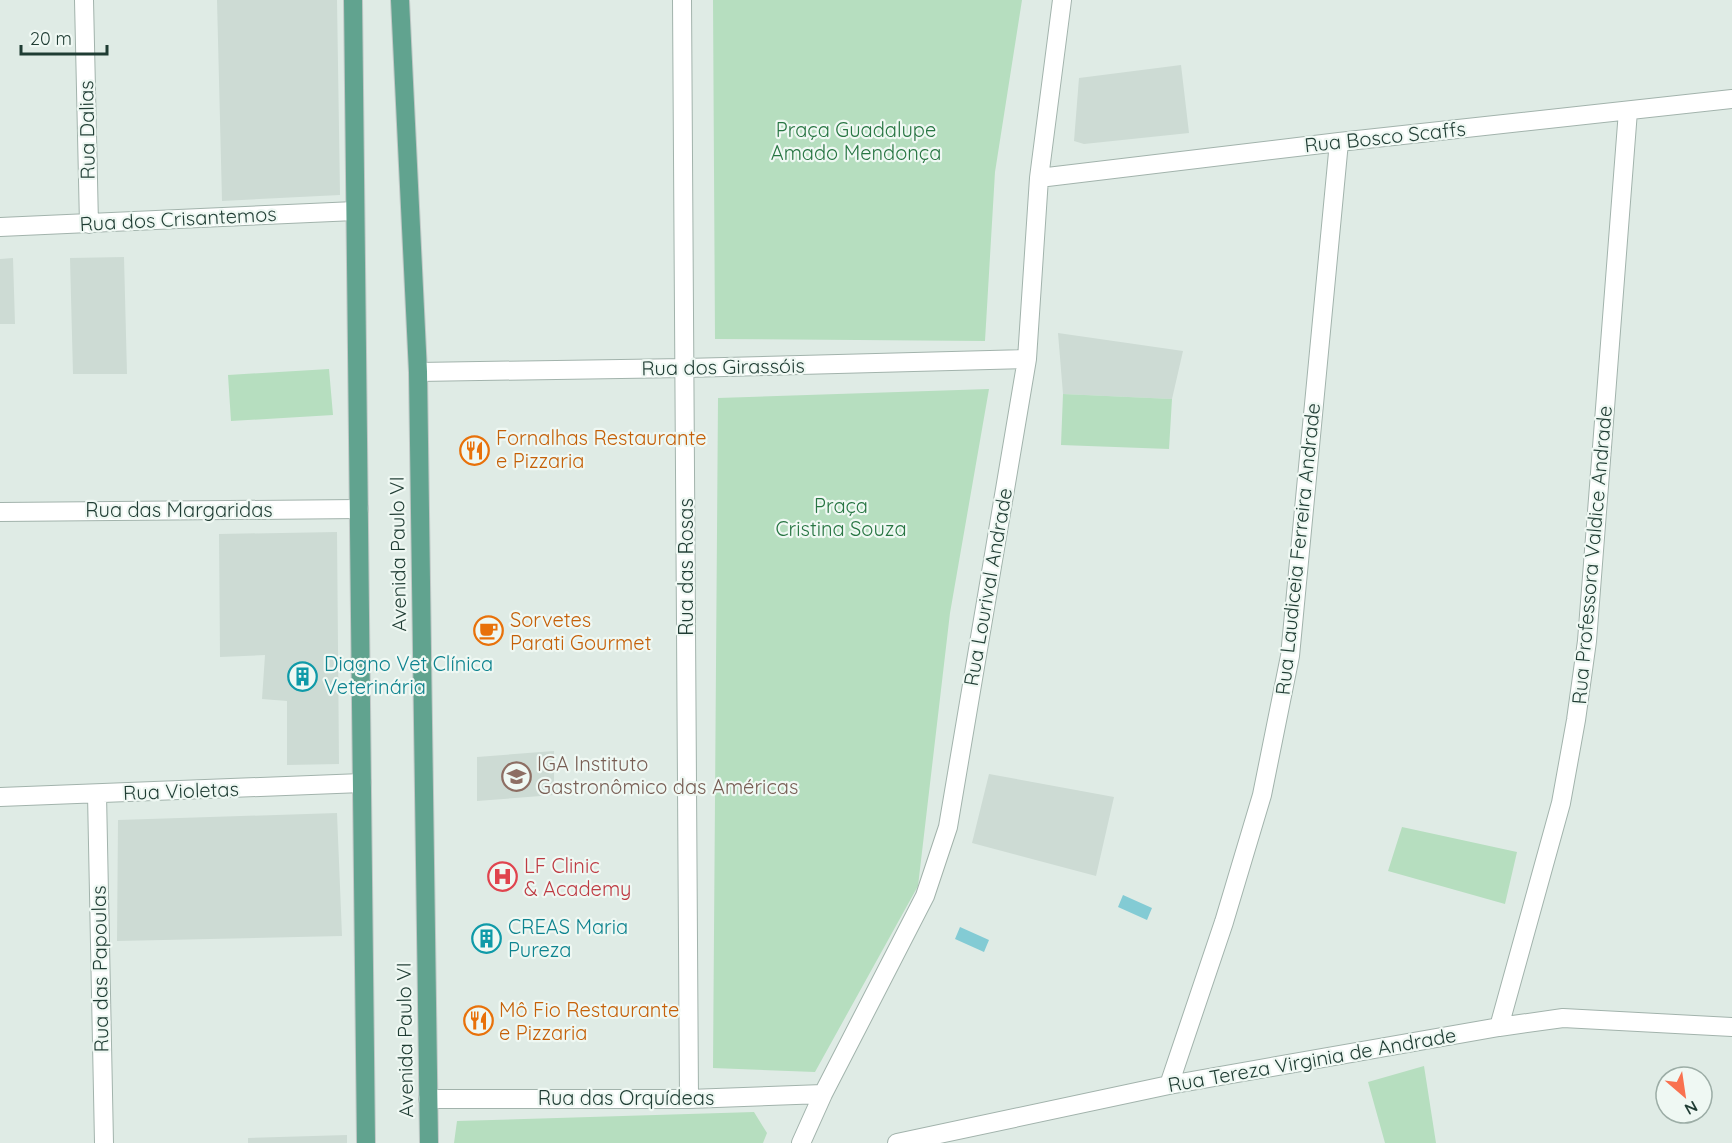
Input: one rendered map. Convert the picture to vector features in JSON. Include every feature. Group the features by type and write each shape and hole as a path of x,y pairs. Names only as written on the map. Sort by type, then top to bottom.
{"main road":[{"name":"Avenida Paulo VI","path":"353,0 366,1143"},
{"name":"Avenida Paulo VI","path":"400,0 418,372 429,1143"}],"street":[{"name":"Rua Dalias","path":"84,0 89,224"},
{"name":"Rua das Rosas","path":"682,0 689,1099"},
{"name":"Rua Lourival Andrade","path":"801,1143 823,1094 925,896 948,827 1027,359 1039,178 1062,0"},
{"name":"Rua Bosco Scaffs","path":"1039,178 1732,99"},
{"name":"Rua Professora Valdice Andrade","path":"1499,1027 1561,803 1576,720 1587,641 1628,111"},
{"name":"Rua Laudiceia Ferreira Andrade","path":"1169,1085 1224,922 1262,795 1290,656 1339,142"},
{"name":"Rua dos Crisantemos","path":"0,227 356,211"},
{"name":"Rua dos Girassóis","path":"418,372 1027,359"},
{"name":"Rua das Margaridas","path":"0,512 359,509"},
{"name":"Rua Violetas","path":"0,797 362,783"},
{"name":"Rua das Papoulas","path":"97,794 104,1143"},
{"name":"Rua Tereza Virginia de Andrade","path":"897,1143 1169,1085 1499,1027 1563,1018 1732,1027"},
{"name":"Rua das Orquídeas","path":"428,1099 689,1099 823,1094"}],"shaded area":[{"path":"217,0 337,0 340,195 222,201"},
{"path":"1181,65 1189,133 1084,144 1074,141 1079,78"},
{"path":"124,257 127,374 73,374 70,258"},
{"path":"13,258 15,324 0,324 0,259"},
{"path":"1058,333 1183,351 1172,399 1063,394"},
{"path":"337,532 339,764 287,765 287,701 262,699 265,655 220,657 219,534"},
{"name":"IGA Instituto Gastronômico das Américas","path":"554,751 554,795 477,801 477,757"},
{"path":"989,774 1114,797 1096,876 972,843"},
{"path":"337,813 342,936 117,941 118,820"},
{"path":"347,1135 347,1143 248,1143 248,1138"}],"green space":[{"name":"Praça Guadalupe Amado Mendonça","path":"713,0 1022,0 995,172 985,341 715,339"},
{"path":"329,369 333,415 231,421 228,375"},
{"name":"Praça Cristina Souza","path":"989,389 950,613 918,886 815,1072 713,1068 718,398"},
{"path":"1063,394 1172,399 1169,449 1061,445"},
{"path":"1402,827 1517,852 1505,904 1388,871"},
{"path":"1424,1066 1436,1143 1385,1143 1368,1082"},
{"path":"754,1112 767,1133 763,1143 454,1143 457,1121"}],"water":[{"path":"1123,895 1152,908 1147,920 1118,907"},
{"path":"960,927 989,940 984,952 955,939"}],"place":[{"name":"Fornalhas Restaurante e Pizzaria","path":"475,450"},
{"name":"Sorvetes Parati Gourmet","path":"489,631"},
{"name":"Diagno Vet Clínica Veterinária","path":"303,676"},
{"name":"IGA Instituto Gastronômico das Américas","path":"516,776"},
{"name":"LF Clinic & Academy","path":"503,877"},
{"name":"CREAS Maria Pureza","path":"487,938"},
{"name":"Mô Fio Restaurante e Pizzaria","path":"478,1021"}]}
